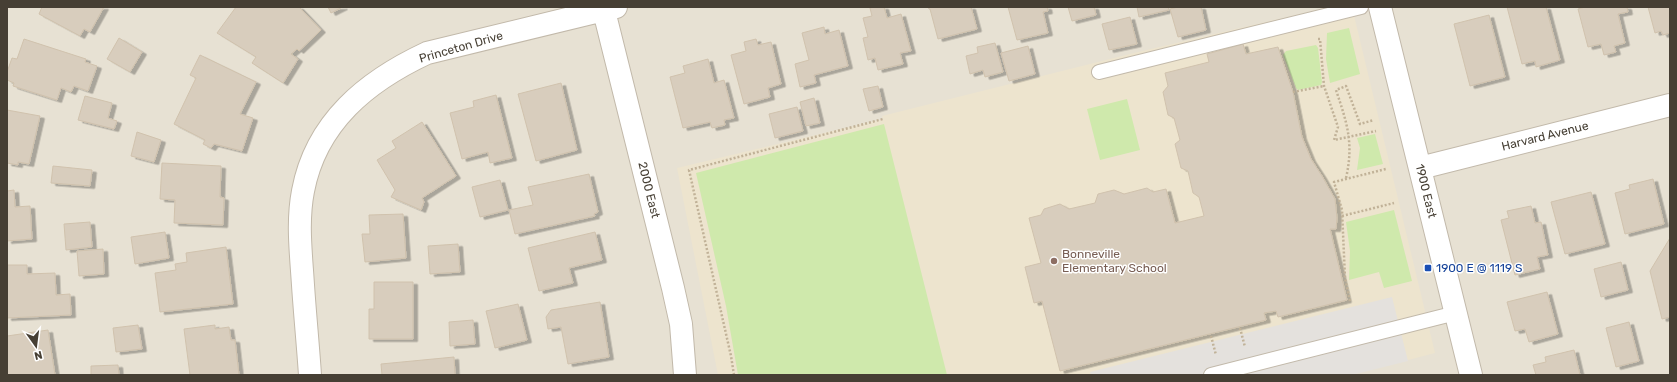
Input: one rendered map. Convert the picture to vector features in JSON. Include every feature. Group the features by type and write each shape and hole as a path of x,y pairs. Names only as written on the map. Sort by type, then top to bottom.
{"street":[{"name":"1900 East","path":"1380,7 1471,375"},
{"name":"Princeton Drive","path":"310,375 300,240 300,216 303,191 310,166 322,142 337,119 354,99 376,81 401,65 428,53 608,8"},
{"name":"2000 East","path":"608,8 674,288 680,324 685,375"},
{"name":"Harvard Avenue","path":"1420,168 1670,105"}],"lane":[{"path":"1099,72 1361,7"},
{"path":"1211,375 1456,313"}],"path":[{"path":"1313,40 1320,39 1324,86 1338,127 1334,140 1376,131"},
{"path":"1293,92 1324,86"},
{"path":"1346,179 1350,152 1348,124 1336,90 1346,86 1360,124 1374,120"},
{"path":"734,375 732,356 689,170 883,119"},
{"path":"1350,301 1345,278 1342,210 1334,182 1386,168"},
{"path":"1342,216 1394,204"}],"shaded area":[{"path":"7,7 1670,7 1670,375 7,375"},
{"name":"Bonneville Elementary School","path":"1329,7 1352,7 1435,353 1351,375 718,375 677,168 883,119 882,116 1130,54"},
{"path":"1392,297 1408,361 1352,375 1091,375 1090,372"}],"green space":[{"path":"1349,28 1360,74 1330,83 1326,59 1327,33"},
{"path":"1316,45 1318,48 1322,82 1321,85 1298,90 1283,55 1286,51"},
{"path":"1127,99 1140,150 1100,160 1087,109"},
{"path":"884,124 947,375 738,375 726,306 696,173"},
{"path":"1375,134 1383,164 1357,170 1360,148 1357,138"},
{"path":"1394,210 1412,281 1384,288 1379,272 1349,280 1350,251 1346,222"}],"building":[{"path":"42,7 104,7 90,32 84,29 80,36 39,14"},
{"path":"236,7 299,7 321,30 299,51 297,49 291,54 298,59 283,83 252,63 256,57 217,33"},
{"path":"328,7 343,7 331,13"},
{"path":"884,7 887,18 901,14 911,51 900,53 903,64 878,70 875,58 868,60 863,38 868,37 863,18 872,16 870,8"},
{"path":"928,7 971,7 977,29 938,39 930,9"},
{"path":"1008,7 1047,7 1048,11 1043,12 1048,33 1017,40"},
{"path":"1068,7 1094,7 1096,15 1072,21"},
{"path":"1137,7 1168,7 1169,10 1139,17"},
{"path":"1178,7 1201,7 1206,30 1178,37 1170,9"},
{"path":"1507,7 1546,7 1560,60 1536,67 1535,61 1522,64"},
{"path":"1585,7 1627,7 1628,12 1618,14 1625,43 1614,46 1616,52 1604,55 1601,44 1588,47 1578,9"},
{"path":"1648,7 1670,7 1670,33 1663,35 1661,31 1655,33"},
{"path":"1489,15 1505,77 1470,86 1454,24"},
{"path":"1130,17 1137,44 1109,50 1102,24"},
{"path":"824,27 825,34 839,30 848,66 814,75 816,83 800,87 795,64 809,60 802,33"},
{"path":"119,38 142,52 130,72 107,59"},
{"path":"24,39 86,59 85,62 97,66 88,91 74,86 71,92 61,88 57,100 13,86 14,83 7,80 7,72 12,58 17,59"},
{"path":"756,39 758,45 771,42 781,84 768,88 770,97 744,104 731,55 746,51 744,42"},
{"path":"995,43 1003,72 985,77 983,70 970,74 966,56 978,53 977,47"},
{"name":"Bonneville Elementary School","path":"1243,44 1246,54 1278,47 1293,92 1302,137 1311,159 1335,199 1337,218 1336,229 1330,229 1347,300 1278,317 1276,311 1264,313 1266,320 1060,371 1042,301 1034,303 1025,267 1041,263 1029,218 1041,215 1044,209 1060,204 1069,209 1095,203 1098,194 1114,190 1124,194 1147,188 1153,192 1166,189 1175,223 1204,216 1199,197 1193,193 1188,171 1181,168 1175,144 1180,140 1174,118 1168,115 1163,92 1168,86 1165,73 1209,62 1207,54"},
{"path":"1028,46 1035,74 1009,81 1001,53"},
{"path":"200,55 256,82 240,114 253,118 242,151 214,144 211,148 203,144 205,140 174,124 196,78 190,75"},
{"path":"708,59 714,83 724,80 734,118 724,120 725,125 712,128 710,122 683,128 670,77 685,73 683,66"},
{"path":"561,83 577,150 536,161 518,94"},
{"path":"878,86 883,107 869,111 863,89"},
{"path":"496,95 512,158 490,163 488,152 462,159 450,113 474,107 473,101"},
{"path":"85,96 112,103 108,118 117,121 114,129 78,120"},
{"path":"814,98 820,123 806,126 800,102"},
{"path":"797,107 803,131 775,138 769,114"},
{"path":"7,110 40,116 29,164 18,162 18,165 7,163"},
{"path":"422,122 456,176 422,198 424,202 421,210 391,197 395,190 377,160 396,148 392,141"},
{"path":"137,132 161,140 154,162 131,156"},
{"path":"162,163 221,166 220,197 224,198 223,225 174,223 175,200 160,199"},
{"path":"53,166 92,170 90,186 51,183"},
{"path":"589,174 598,212 594,214 595,216 515,234 509,210 533,205 528,187"},
{"path":"1653,179 1664,224 1625,234 1615,193 1630,189 1629,185"},
{"path":"500,180 508,210 480,217 472,187"},
{"path":"14,190 15,207 30,206 32,239 7,241 7,191"},
{"path":"1591,192 1605,244 1565,254 1551,202"},
{"path":"1531,206 1535,223 1541,222 1548,255 1537,257 1540,269 1515,275 1501,220 1509,218 1507,211"},
{"path":"403,214 406,258 365,262 362,234 370,234 369,215"},
{"path":"90,222 92,247 66,250 64,224"},
{"path":"165,232 169,258 135,264 131,237"},
{"path":"595,232 602,260 569,268 573,283 539,291 528,248"},
{"path":"1670,238 1670,317 1662,319 1650,271"},
{"path":"458,244 460,272 430,274 428,246"},
{"path":"226,247 233,304 160,312 155,273 176,270 175,264 187,262 186,253"},
{"path":"103,249 104,274 79,276 77,251"},
{"path":"1621,262 1628,290 1601,297 1594,269"},
{"path":"7,265 27,265 27,274 55,273 56,295 70,294 71,315 7,318"},
{"path":"374,282 413,282 413,339 369,339 369,309 374,309"},
{"path":"1547,292 1558,334 1529,342 1525,329 1515,331 1507,302"},
{"path":"600,302 609,357 568,364 561,327 548,329 546,317 551,310"},
{"path":"518,304 527,340 495,348 486,311"},
{"path":"473,320 475,344 450,346 449,322"},
{"path":"1629,322 1639,361 1616,367 1606,328"},
{"path":"138,325 142,349 116,352 113,328"},
{"path":"215,325 215,329 229,327 231,340 235,340 239,375 190,375 184,329"},
{"path":"48,330 55,375 7,375 7,336"},
{"path":"1574,350 1580,375 1536,375 1533,365 1546,362 1545,357"},
{"path":"454,357 455,375 382,375 381,364"},
{"path":"118,365 119,375 91,375 91,366"}],"place":[{"name":"Bonneville Elementary School","path":"1054,261"},
{"name":"1900 E @ 1119 S","path":"1428,268"}]}
